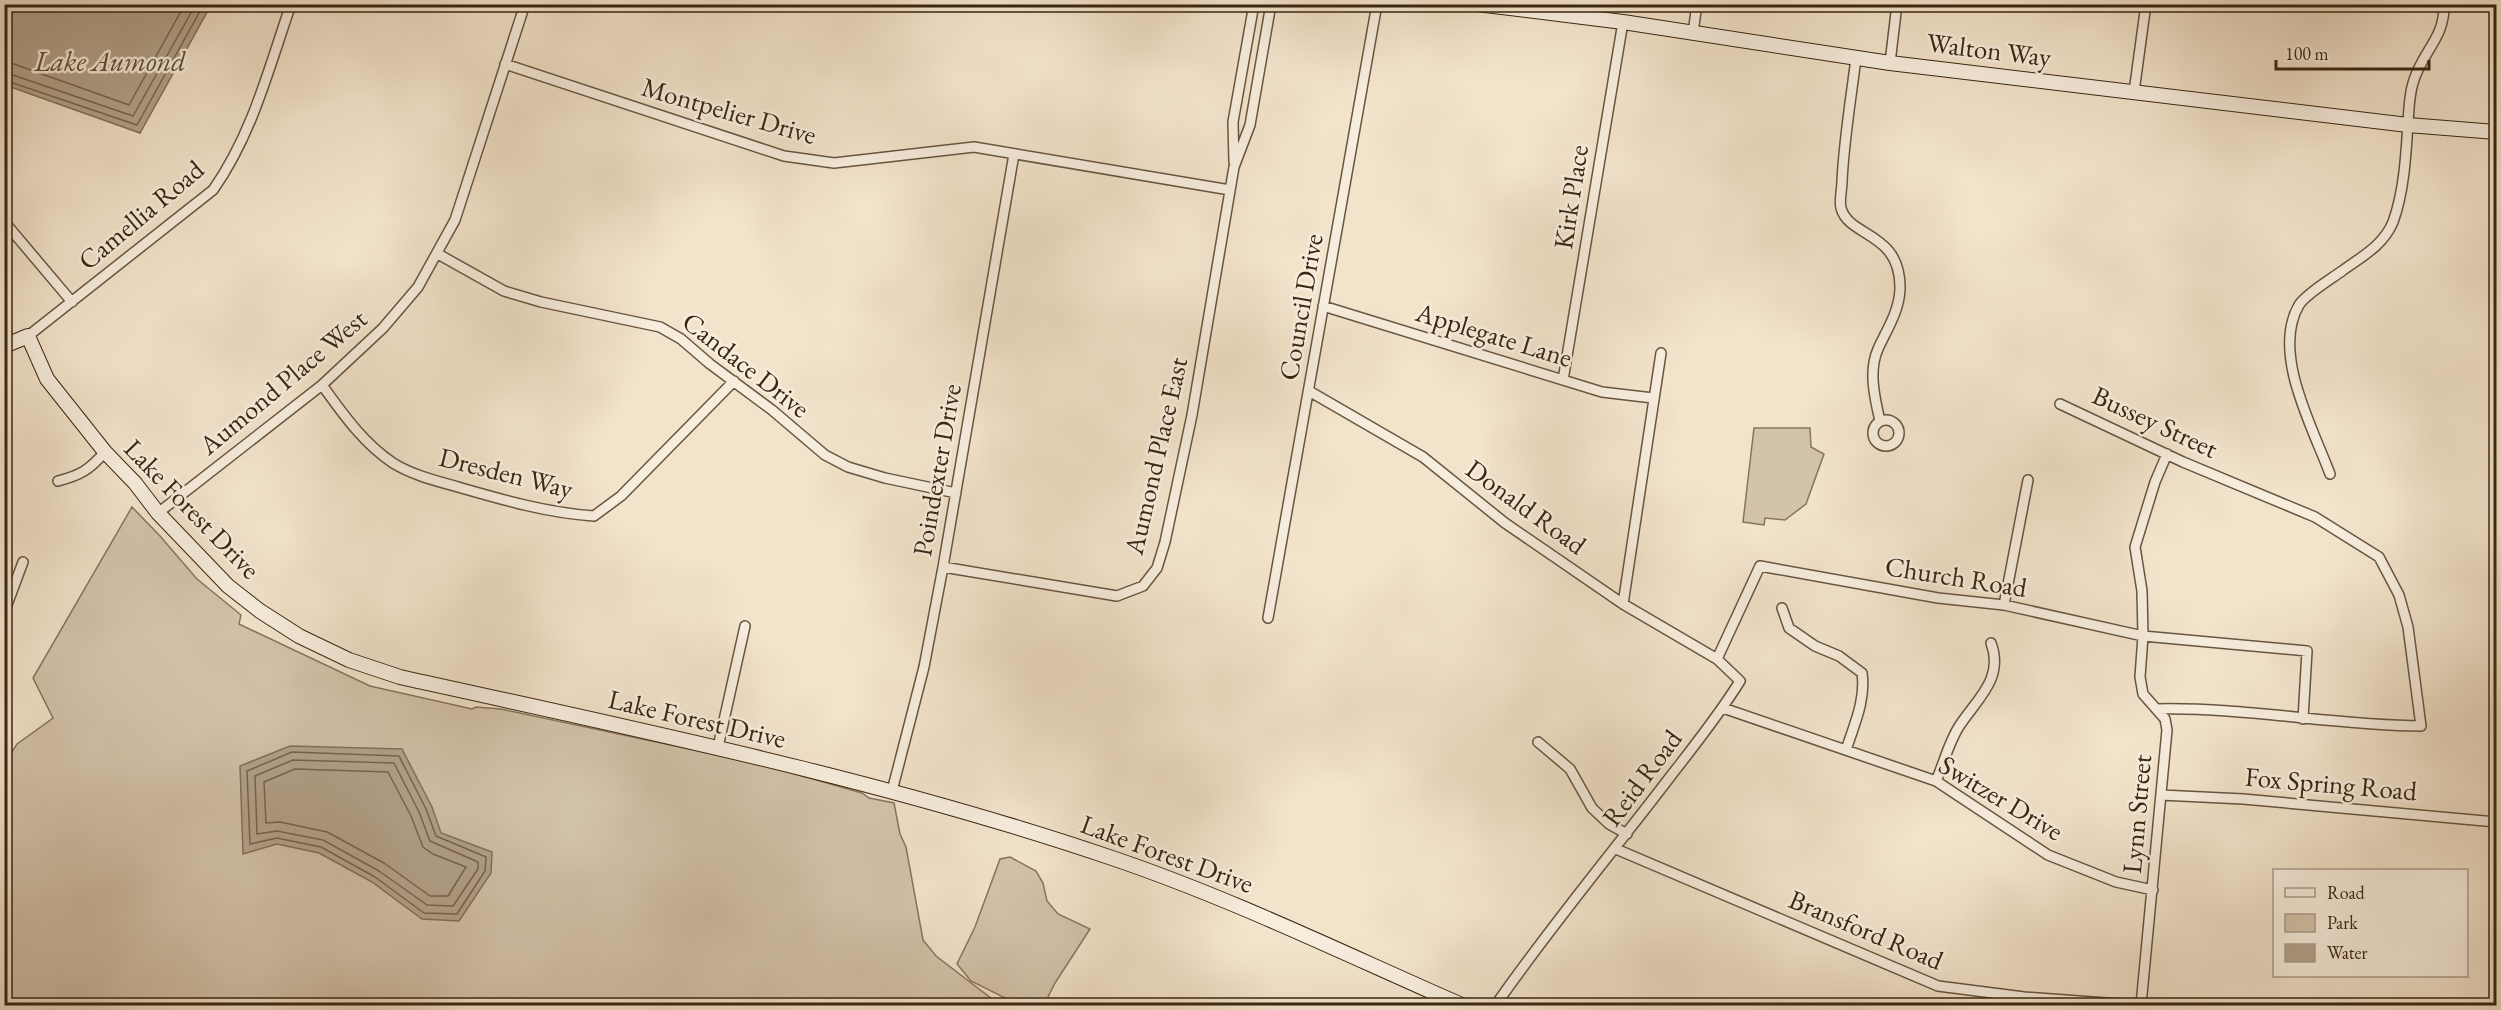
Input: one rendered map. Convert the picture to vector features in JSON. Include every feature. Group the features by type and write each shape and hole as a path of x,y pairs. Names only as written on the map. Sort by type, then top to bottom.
{"street":[{"name":"Camellia Road","path":"28,336 213,190 231,165 249,125 291,4"},
{"name":"Aumond Place West","path":"158,513 322,385 383,328 418,287 455,220 525,4"},
{"name":"Aumond Place East","path":"1234,167 1233,122 1254,4"},
{"name":"Aumond Place East","path":"943,567 1118,596 1143,586 1156,568 1175,502 1234,167 1250,125 1271,4"},
{"name":"Council Drive","path":"1268,618 1377,4"},
{"name":"Walton Way","path":"1477,4 1592,11 1623,22 1890,63 2408,124 2496,132"},
{"path":"1693,33 1697,4"},
{"path":"1890,63 1897,4"},
{"path":"2134,92 2146,4"},
{"path":"2330,474 2297,388 2289,355 2292,325 2300,304 2374,249 2392,223 2401,188 2413,82 2419,65 2440,34 2445,20 2444,4"},
{"name":"Kirk Place","path":"1563,380 1623,22"},
{"path":"1856,58 1846,132 1841,209 1851,222 1885,246 1896,262 1900,290 1896,313 1877,350 1874,362 1874,383 1880,421"},
{"name":"Montpelier Drive","path":"505,64 784,156 834,163 974,147 1230,190"},
{"name":"Poindexter Drive","path":"892,791 924,667 1014,154"},
{"path":"8,225 72,302"},
{"name":"Candace Drive","path":"438,254 504,291 541,303 660,327 681,339 825,455 848,467 885,478 956,493"},
{"name":"Applegate Lane","path":"1323,306 1602,392 1653,398"},
{"path":"4,346 28,336"},
{"name":"Lake Forest Drive","path":"28,336 47,379 105,452 135,483 158,513 200,559 260,612 299,636 349,660 400,677 718,747 892,791 1058,840 1190,886 1259,914 1464,1005"},
{"path":"1623,604 1661,353"},
{"name":"Dresden Way","path":"322,385 358,433 394,464 432,479 494,497 540,508 594,516 621,496 734,381"},
{"name":"Donald Road","path":"1309,391 1423,457 1505,523 1623,604 1717,659"},
{"name":"Bussey Street","path":"2060,404 2167,454 2315,517 2379,557 2399,595 2408,627 2421,726 2366,725 2303,719"},
{"path":"58,481 79,476 105,452"},
{"name":"Lynn Street","path":"2142,1005 2167,730 2165,719 2143,694 2140,677 2143,636 2142,591 2135,547 2155,482 2167,454"},
{"path":"2004,605 2028,480"},
{"path":"4,613 23,562"},
{"name":"Church Road","path":"1717,659 1760,566 1938,598 2004,605 2143,636 2307,651 2303,719"},
{"path":"1782,608 1789,628 1815,646 1839,656 1862,673 1864,688 1862,700 1846,750"},
{"path":"718,747 745,626"},
{"path":"1936,781 1959,726 1978,703 1993,676 1996,658 1991,643"},
{"name":"Reid Road","path":"1495,1005 1723,708 1740,681 1717,659"},
{"name":"Switzer Drive","path":"1723,708 1936,781 2048,855 2116,882 2153,890"},
{"path":"2156,709 2193,708 2303,719"},
{"path":"1538,742 1570,769 1592,808 1609,824 1627,834"},
{"name":"Fox Spring Road","path":"2161,795 2243,799 2496,822"},
{"name":"Bransford Road","path":"1616,849 1938,986 2024,997 2147,1005"}],"green space":[{"path":"1754,428 1810,428 1811,447 1824,454 1806,504 1785,520 1765,518 1764,525 1743,522"},
{"path":"132,507 197,579 241,615 239,624 370,686 472,709 476,707 501,709 760,764 862,793 869,798 894,803 900,834 906,847 923,940 936,956 1000,1005 5,1005 4,764 17,744 53,718 33,678"},
{"path":"1010,857 1036,871 1043,883 1047,901 1058,914 1090,929 1055,983 1044,1005 1019,1005 971,981 957,964 975,927 1000,859"}],"water":[{"name":"Lake Aumond","path":"5,4 211,5 140,133 5,85"},
{"path":"290,746 402,749 432,807 441,833 492,852 491,873 459,921 422,919 372,882 319,853 277,844 243,854 240,766"}]}
